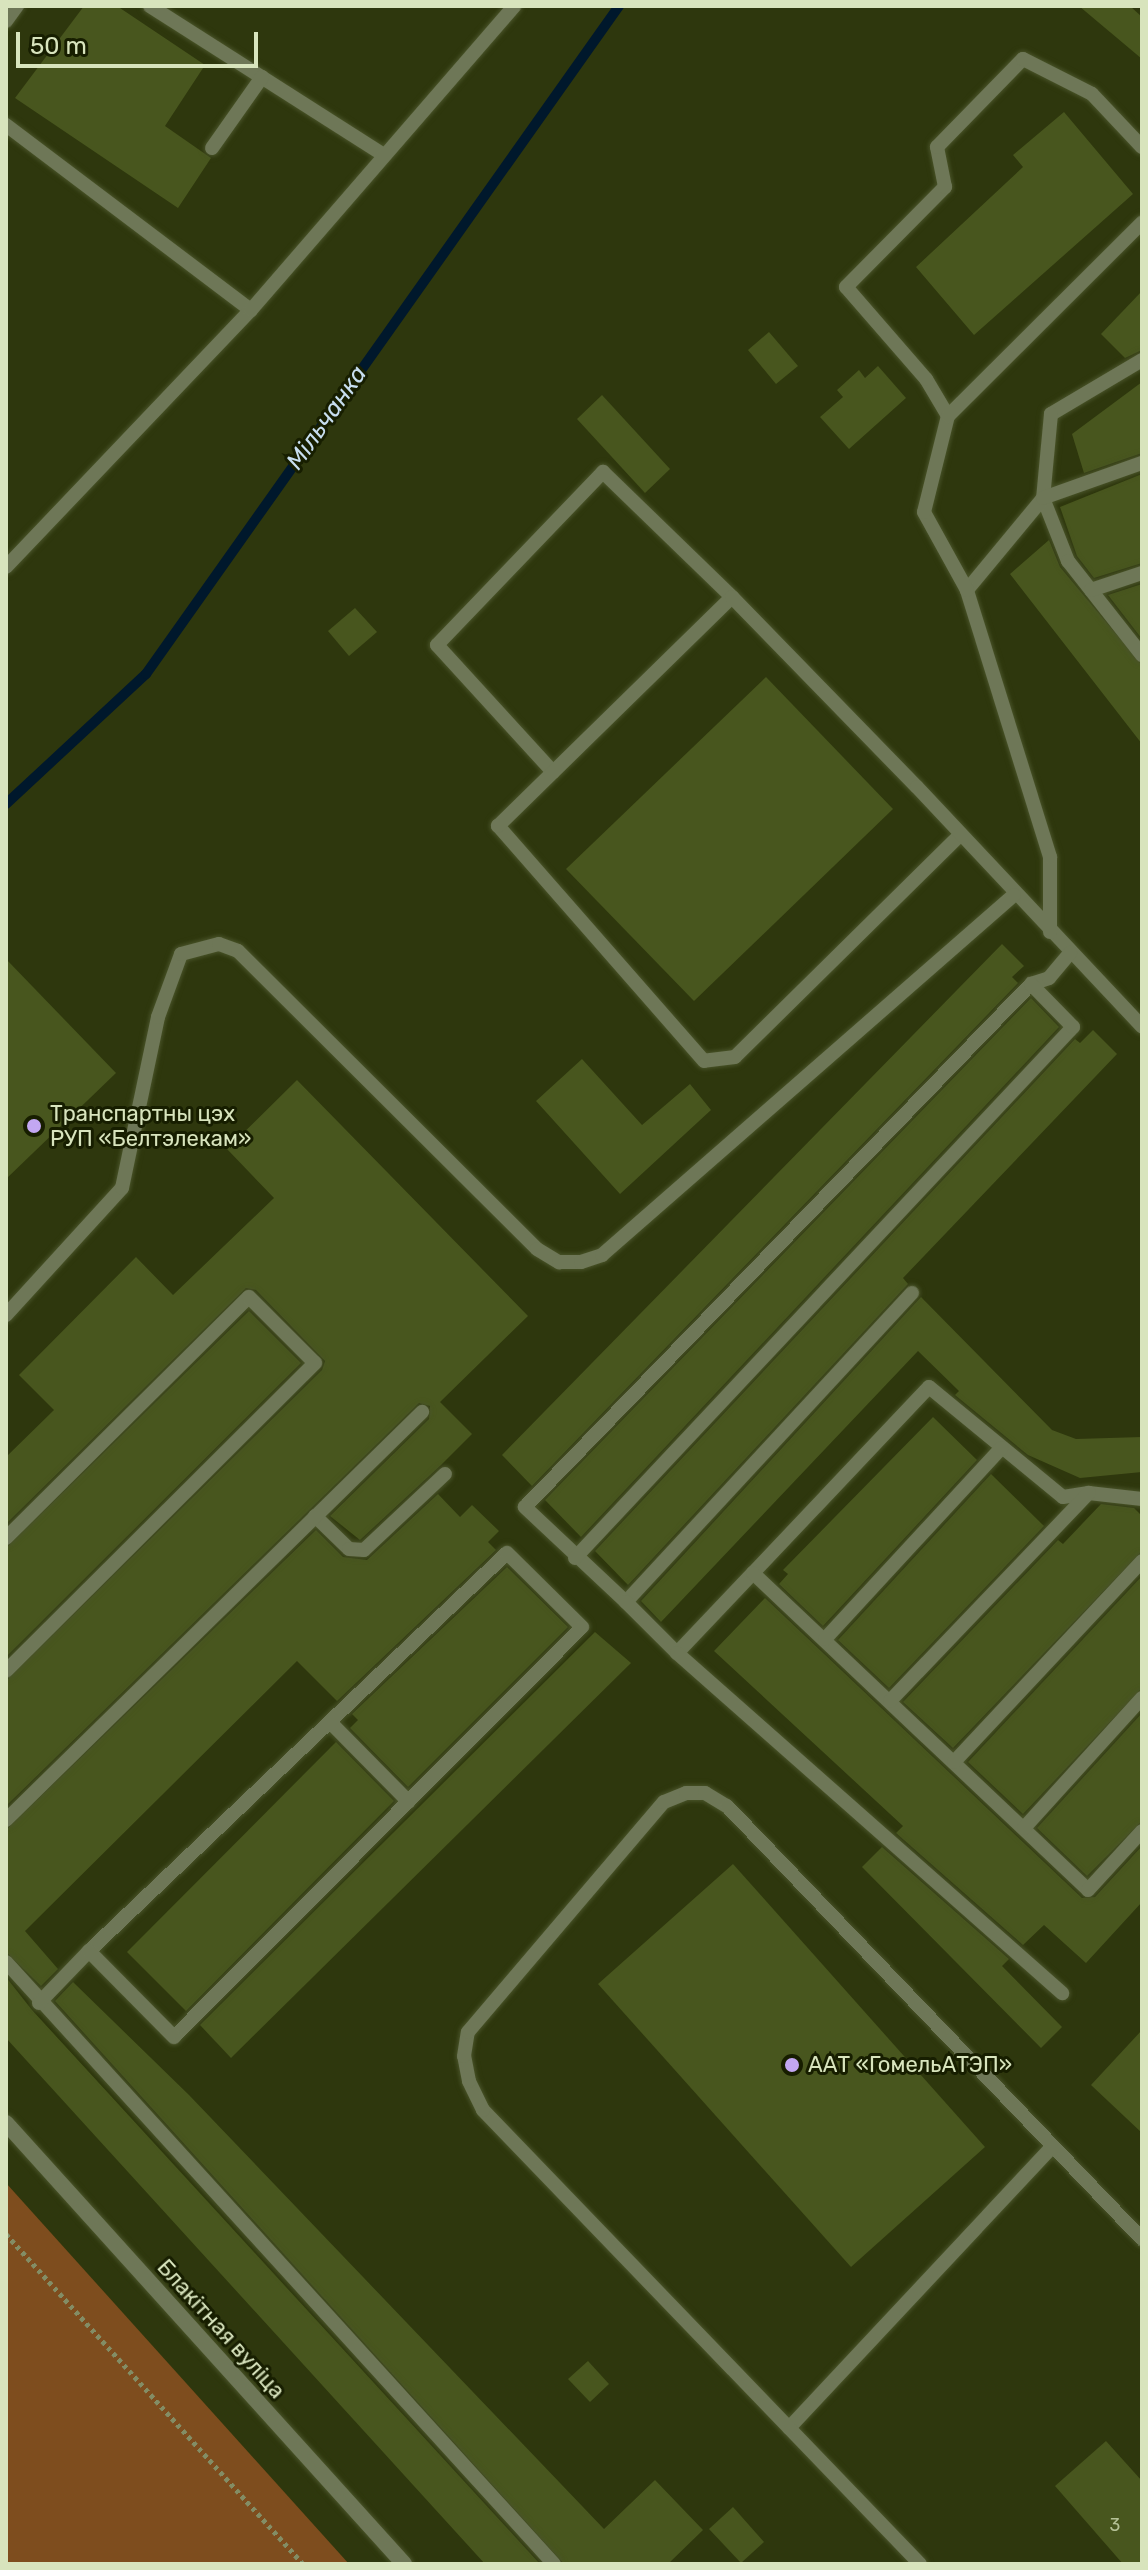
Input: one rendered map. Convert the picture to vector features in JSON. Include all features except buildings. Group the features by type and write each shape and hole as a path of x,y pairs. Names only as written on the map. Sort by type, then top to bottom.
{"street":[{"name":"Блакітная вуліца","path":"6,2123 404,2564"}],"lane":[{"path":"6,21 17,6"},
{"path":"150,6 384,155"},
{"path":"6,567 251,310 514,6"},
{"path":"948,416 926,379 846,287 945,187 937,147 1023,59 1092,94 1142,147"},
{"path":"212,148 262,77"},
{"path":"6,125 251,310"},
{"path":"1050,932 1050,857 967,590 924,512 948,416 1142,223"},
{"path":"1142,360 1051,414 1043,498 1068,561 1142,655"},
{"path":"967,590 1043,498 1142,463"},
{"path":"553,772 437,645 603,472 732,597 1142,1027"},
{"path":"1091,590 1142,573"},
{"path":"732,597 498,826 704,1061 735,1057 960,835"},
{"path":"6,1315 122,1188 158,1017 181,954 219,944 238,951 537,1249 559,1262 581,1262 602,1255 1014,895"},
{"path":"1062,1993 677,1653 525,1507 1031,984 1049,978 1070,953"},
{"path":"575,1558 1073,1027 1031,984"},
{"path":"626,1602 912,1293"},
{"path":"6,1538 249,1297 315,1363 6,1671"},
{"path":"677,1653 929,1387 1063,1497 1089,1493 1142,1499"},
{"path":"6,1820 422,1412"},
{"path":"825,1639 1001,1448"},
{"path":"315,1516 349,1549 364,1550 445,1474"},
{"path":"890,1701 1089,1493"},
{"path":"39,2003 89,1951 507,1553 582,1627 174,2037 89,1951"},
{"path":"954,1762 1142,1561"},
{"path":"753,1573 1088,1890 1142,1831"},
{"path":"1024,1828 1142,1698"},
{"path":"330,1722 409,1802"},
{"path":"920,2564 483,2110 469,2081 464,2056 468,2032 664,1802 686,1793 705,1793 727,1806 1142,2239"},
{"path":"6,1962 39,2003 554,2564"},
{"path":"789,2428 1053,2146"}],"path":[{"path":"6,2234 303,2564"}],"shaded area":[{"path":"6,2183 349,2564 6,2564"}],"waterway":[{"name":"Мільчанка","path":"6,804 146,674 619,6"}],"place":[{"name":"Транспартны цэх РУП «Белтэлекам»","path":"34,1126"},
{"name":"ААТ «ГомельАТЭП»","path":"792,2065"}]}
